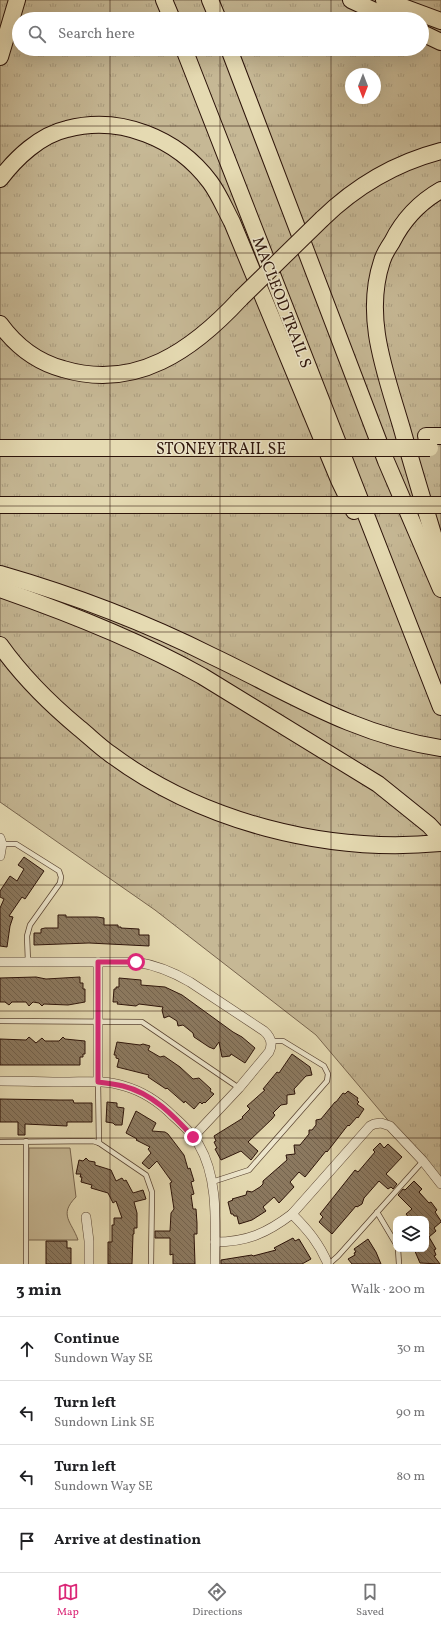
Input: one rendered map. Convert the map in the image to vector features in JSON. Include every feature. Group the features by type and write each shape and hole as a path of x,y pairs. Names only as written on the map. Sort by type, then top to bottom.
{"highway":[{"path":"0,28 12,0"},
{"path":"13,12 17,0"},
{"path":"164,0 169,12"},
{"path":"210,0 215,12"},
{"path":"351,0 377,12"},
{"path":"384,0 417,12"},
{"path":"0,57 12,17"},
{"path":"429,17 441,21"},
{"path":"429,36 441,42"},
{"name":"MACLEOD TRAIL S","path":"187,56 381,556"},
{"path":"232,56 386,461 439,583"},
{"path":"0,179 13,163 32,146 66,129 87,125 125,126 152,136 180,152 209,182 232,222 339,480 361,526 381,556 441,707"},
{"path":"0,324 9,337 22,349 54,367 92,376 113,376 148,368 193,343 207,332 322,219 353,192 374,177 410,159 441,150"},
{"path":"439,583 440,557 399,417 388,387 380,354 375,323 375,289 382,260 397,232 411,213 428,197 441,190"},
{"name":"STONEY TRAIL SE","path":"0,448 330,448 434,442"},
{"path":"0,505 441,505"},
{"path":"0,574 78,599 150,627 358,727 397,740 436,747"},
{"path":"0,589 78,618 196,672 378,784 429,825 441,838"},
{"path":"0,645 39,693 109,753 136,771 185,798 221,814 305,837 359,845 419,845 441,843"}],"street":[{"path":"0,856 1,841"},
{"path":"0,962 136,962 169,971 190,982 264,1031 269,1036 271,1048 239,1088 193,1137"},
{"path":"98,962 98,1082"},
{"path":"0,1082 98,1082 124,1086 144,1095 164,1107 199,1145 212,1182 215,1205 215,1264"},
{"path":"215,1242 241,1240 256,1236 267,1231 292,1214 370,1126 374,1124 381,1123 390,1126 423,1161 441,1184"},
{"path":"292,1214 307,1229 321,1247 329,1264"},
{"path":"86,1217 89,1241 89,1264"}],"lane":[{"path":"1,841 16,844 58,871 61,877 60,883 30,925 28,936 28,962"},
{"path":"0,1021 142,1022 239,1088"},
{"path":"212,1182 249,1170 327,1081 328,1074 324,1066 283,1041 271,1041"},
{"path":"98,1082 99,1143"},
{"path":"0,1142 99,1143 146,1176 152,1192 151,1264"},
{"path":"26,1142 26,1264"},
{"path":"329,1264 423,1161"},
{"path":"377,1212 393,1239"},
{"path":"398,1252 399,1264"}],"green space":[{"path":"0,0 441,0 441,1183 316,1035 155,910 0,802"},
{"path":"29,1148 70,1148 76,1197 71,1203 67,1214 78,1240 28,1240"}],"building":[{"path":"24,857 44,871 25,899 22,897 9,916 13,917 7,947 0,946 0,908 4,899 0,897 0,891 10,876 17,881 24,869 18,865"},
{"path":"58,915 66,915 66,917 104,918 104,925 118,925 118,927 121,928 139,929 139,935 149,935 149,946 89,943 34,945 34,933 41,933 41,929 45,928 58,928"},
{"path":"36,977 46,979 80,977 80,983 83,983 83,989 85,989 85,1002 68,1005 44,1004 42,1006 39,1003 33,1002 29,1006 26,1002 12,1002 9,1005 5,1002 0,1002 0,978"},
{"path":"119,978 141,980 141,985 165,987 182,995 242,1037 255,1048 245,1063 231,1054 230,1056 222,1057 219,1042 214,1049 209,1047 194,1037 193,1033 183,1025 178,1026 177,1021 169,1016 164,1018 162,1010 163,1007 139,1004 136,1006 117,1004 118,1002 113,1002 114,989 119,987"},
{"path":"29,1037 36,1043 42,1038 45,1041 59,1041 63,1037 65,1039 85,1041 85,1054 83,1054 83,1057 80,1057 80,1065 0,1065 0,1039 26,1040"},
{"path":"117,1042 150,1046 148,1050 160,1057 164,1056 180,1067 193,1079 199,1078 211,1089 210,1091 214,1094 205,1103 204,1102 202,1104 200,1102 194,1109 185,1101 184,1103 167,1088 166,1089 148,1077 149,1075 117,1067 119,1059 116,1058 116,1055 114,1055"},
{"path":"292,1054 310,1067 312,1075 306,1076 294,1089 295,1094 287,1095 287,1104 281,1105 273,1113 275,1115 272,1119 248,1142 258,1151 251,1160 241,1151 221,1160 215,1149 217,1148 214,1142 216,1141 214,1136 243,1118 242,1117 250,1109 247,1106 265,1090 263,1089 277,1072 279,1073"},
{"path":"348,1091 358,1098 357,1100 359,1102 357,1104 364,1109 358,1118 357,1117 349,1126 348,1125 305,1177 299,1172 290,1182 294,1187 279,1203 274,1197 263,1207 266,1211 252,1220 239,1224 237,1216 231,1214 228,1202 233,1200 232,1199 246,1195 247,1191 252,1192 260,1187 263,1184 263,1181 287,1160 286,1155 295,1154 294,1145 300,1145 309,1134 309,1130 312,1130 316,1125 316,1120 321,1119 343,1093 345,1094"},
{"path":"0,1099 73,1100 74,1103 92,1103 92,1122 67,1122 67,1126 25,1124 25,1135 18,1135 18,1122 0,1122"},
{"path":"107,1102 117,1103 117,1107 124,1108 122,1125 115,1125 113,1123 106,1122"},
{"path":"136,1111 156,1123 152,1131 165,1132 168,1134 184,1155 188,1169 190,1168 194,1181 191,1182 194,1194 191,1195 193,1209 196,1209 197,1223 197,1234 194,1234 195,1264 173,1264 173,1254 170,1255 170,1238 155,1238 155,1231 170,1231 171,1213 174,1209 170,1183 172,1182 157,1161 149,1169 142,1163 151,1153 148,1149 150,1147 126,1133"},
{"path":"380,1143 384,1148 388,1144 402,1157 386,1174 397,1184 393,1189 391,1187 388,1189 379,1181 364,1198 362,1204 357,1207 356,1206 332,1234 319,1222 323,1217 320,1214 355,1170 358,1172 375,1152 373,1150"},
{"path":"86,1158 89,1161 95,1162 95,1165 111,1170 116,1181 122,1178 124,1181 126,1180 133,1193 143,1190 146,1199 134,1202 137,1213 137,1228 134,1228 133,1234 132,1264 108,1264 108,1242 112,1242 112,1225 114,1225 114,1218 122,1218 116,1201 113,1203 108,1193 91,1188 92,1185 81,1182 81,1174 76,1174 79,1160 83,1161"},
{"path":"414,1181 422,1189 419,1192 429,1203 431,1202 437,1210 435,1212 441,1222 434,1228 436,1231 429,1237 429,1216 408,1216 406,1214 412,1209 398,1195 403,1189 405,1190"},
{"path":"429,1237 436,1249 434,1250 436,1255 434,1256 440,1264 420,1263 415,1252 429,1252"},
{"path":"293,1238 295,1241 299,1239 311,1259 302,1264 221,1264 221,1260 253,1256 276,1250 274,1248"},
{"path":"368,1239 381,1264 352,1264 348,1259 355,1255 354,1253 356,1252 354,1249"},
{"path":"46,1241 67,1241 67,1248 71,1248 71,1264 46,1264"}],"route":[{"path":"136,962 98,962 98,1082 124,1086 144,1095 164,1107 193,1137"}]}
